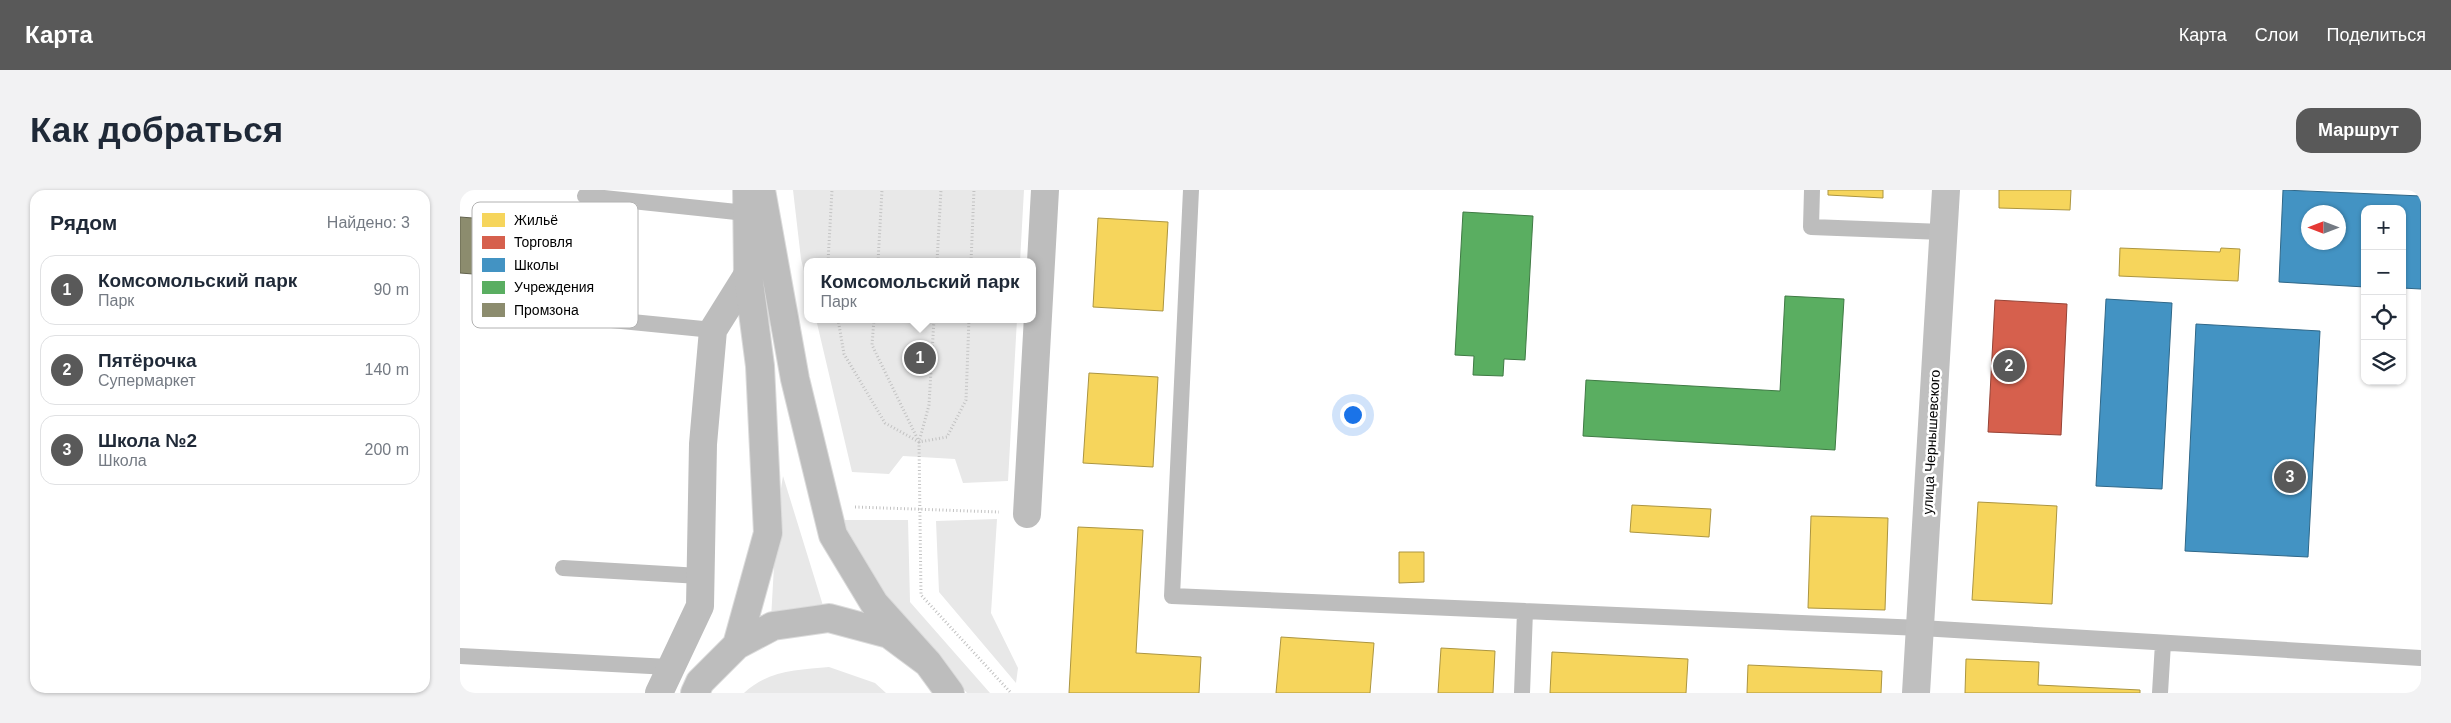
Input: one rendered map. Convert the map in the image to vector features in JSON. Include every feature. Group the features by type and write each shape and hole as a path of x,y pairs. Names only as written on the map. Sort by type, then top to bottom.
{"main road":[{"path":"762,190 795,379 833,535 874,603 928,663 950,691"},
{"path":"1027,514 1045,190"},
{"path":"737,644 768,533 760,366 748,274 746,202"},
{"path":"659,693 700,606 703,444 713,330 748,274"},
{"path":"695,693 700,682 737,644 773,626 829,618 889,634 928,663"}],"street":[{"name":"улица Чернышевского","path":"1916,693 1946,190"}],"lane":[{"path":"1191,190 1172,596 1921,628 2421,658"},
{"path":"1812,190 1811,227 1943,232"},
{"path":"585,196 746,202"},
{"path":"638,323 713,330"},
{"path":"563,568 700,576"},
{"path":"1522,693 1525,611"},
{"path":"2160,693 2163,643"},
{"path":"460,656 670,667"}],"path":[{"path":"828,258 832,190"},
{"path":"878,258 882,190"},
{"path":"937,258 941,190"},
{"path":"971,258 974,190"},
{"path":"839,323 844,354 885,423 918,442 947,437 966,400 969,323"},
{"path":"874,323 872,345 918,442"},
{"path":"934,323 929,405 918,442 921,508 921,595 1012,693"},
{"path":"846,507 921,508 1027,514"}],"shaded area":[{"path":"793,190 1024,190 1020,258 804,258 804,272"},
{"path":"817,323 1017,323 1008,481 963,483 955,459 903,456 889,474 852,472"},
{"path":"783,476 825,612 771,619 777,513"},
{"path":"997,519 991,613 1018,668 1016,683 939,592 936,521"},
{"path":"839,520 908,520 910,602 990,693 967,693 908,630 847,544"},
{"path":"829,667 875,683 886,693 744,693 753,685 773,675 795,670"}],"building: Жильё":[{"path":"1828,190 1883,190 1883,198 1828,195"},
{"path":"1999,190 2071,190 2070,210 1999,208"},
{"path":"1098,218 1168,222 1163,311 1093,307"},
{"path":"2120,248 2220,252 2221,248 2240,249 2238,281 2119,276"},
{"path":"1089,373 1158,377 1153,467 1083,463"},
{"path":"1978,502 2057,506 2052,604 1972,600"},
{"path":"1632,505 1711,509 1709,537 1630,532"},
{"path":"1811,516 1888,518 1885,610 1808,608"},
{"path":"1078,527 1143,530 1136,653 1201,657 1199,693 1069,693"},
{"path":"1399,552 1424,552 1424,582 1399,583"},
{"path":"1281,637 1374,643 1370,693 1276,693"},
{"path":"1441,648 1495,651 1493,693 1438,693"},
{"path":"1552,652 1688,659 1686,693 1550,693"},
{"path":"1966,659 2039,662 2038,685 2140,690 2140,693 1965,693"},
{"path":"1748,665 1882,671 1881,693 1747,693"}],"building: Торговля":[{"path":"1995,300 2067,304 2061,435 1988,432"}],"building: Школы":[{"path":"2283,190 2421,196 2421,289 2406,288 2406,205 2361,205 2361,287 2279,282"},
{"path":"2106,299 2172,303 2162,489 2096,486"},
{"path":"2196,324 2320,331 2308,557 2185,551"}],"building: Учреждения":[{"path":"1463,212 1533,216 1525,360 1504,359 1503,376 1473,375 1474,356 1455,355"},
{"path":"1785,296 1844,299 1835,450 1583,436 1586,380 1780,391"}],"building: Промзона":[{"path":"460,217 472,218 472,274 460,273"}],"place":[{"name":"Комсомольский парк","path":"920,358"},
{"name":"Пятёрочка","path":"2009,366"},
{"name":"Школа №2","path":"2290,477"}]}
